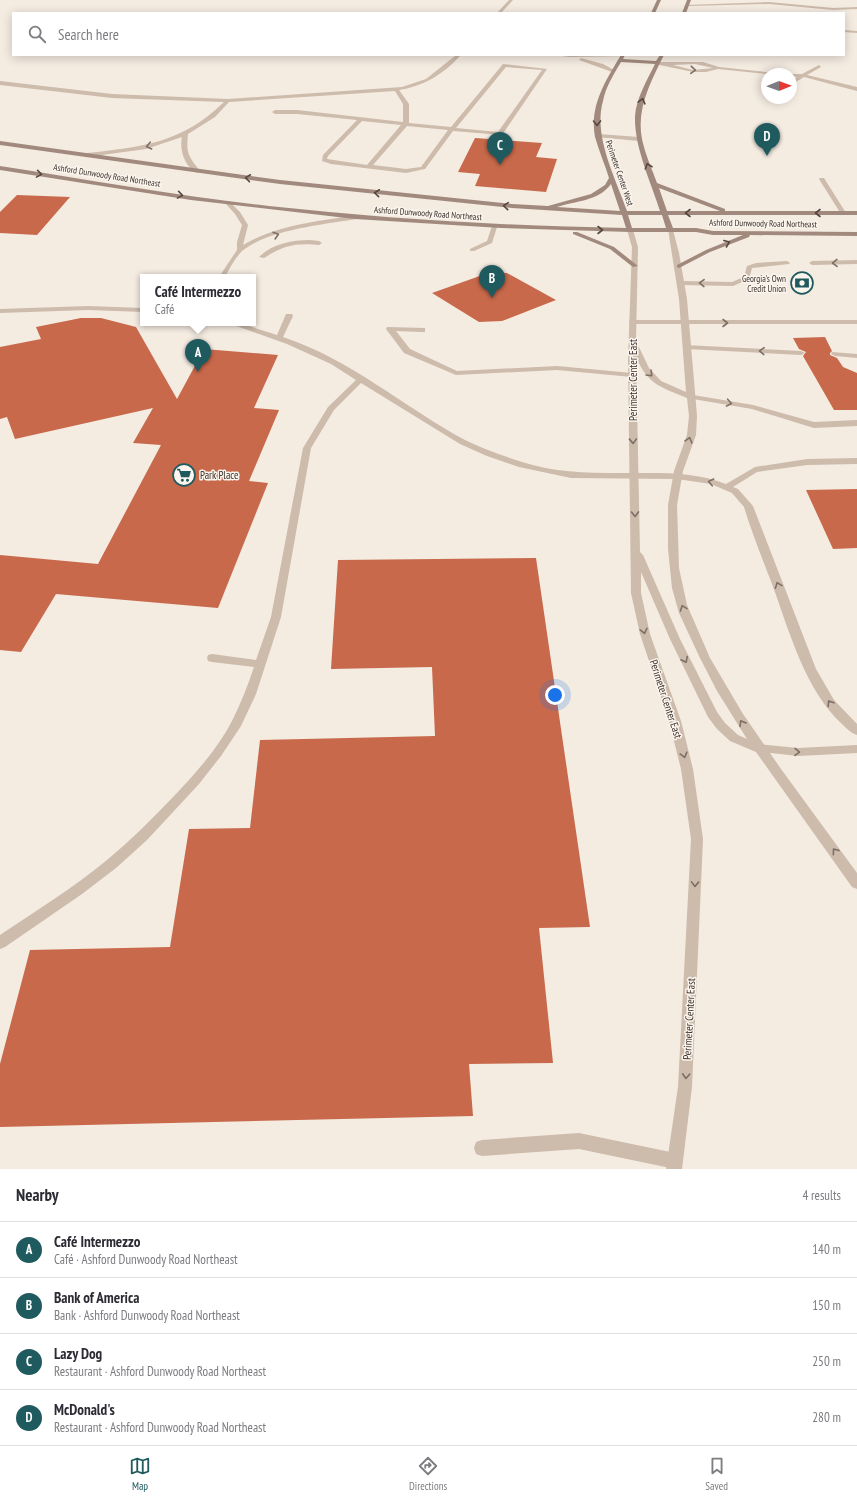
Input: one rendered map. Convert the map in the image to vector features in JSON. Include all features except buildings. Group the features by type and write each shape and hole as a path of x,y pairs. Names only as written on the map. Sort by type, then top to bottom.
{"main road":[{"path":"653,12 659,0"},
{"path":"684,12 689,2"},
{"name":"Perimeter Center West","path":"622,56 600,98 597,109 598,136 630,230"},
{"path":"661,56 643,96 638,115 639,139 670,230"},
{"path":"620,60 657,64"},
{"name":"Ashford Dunwoody Road Northeast","path":"0,144 329,188 545,209 624,213 857,213"},
{"name":"Ashford Dunwoody Road Northeast","path":"0,168 228,203 357,217 561,229 696,230 713,233 857,234"},
{"path":"545,209 596,193 606,187 612,179"},
{"path":"654,184 730,213"},
{"path":"561,229 585,236 612,248 635,266"},
{"path":"679,266 708,251 742,237 766,233"}],"street":[{"path":"500,12 511,0"},
{"path":"753,0 769,3"},
{"path":"815,7 816,0"},
{"path":"689,2 741,1 833,9 857,8"},
{"path":"845,31 857,32"},
{"path":"0,82 112,96 228,101 409,87 427,82 437,76 458,56"},
{"path":"569,56 601,65 614,71"},
{"path":"657,64 668,64 679,69 710,72 718,68 761,72"},
{"path":"275,112 297,112 406,123 452,129 500,134 545,69 505,65 452,129 423,168 406,171 324,160 325,156 361,119"},
{"path":"797,80 819,66"},
{"path":"797,75 857,88"},
{"path":"368,167 406,123 406,104 396,89"},
{"path":"87,155 151,146 186,135 228,101"},
{"path":"186,135 183,144 184,153 189,162 197,171"},
{"path":"598,136 639,139"},
{"path":"822,178 843,213"},
{"path":"228,203 238,214 244,225 240,242 240,250"},
{"path":"224,274 240,250 253,243 281,233 313,225 357,217"},
{"path":"472,250 490,242 494,226"},
{"name":"Perimeter Center East","path":"630,230 634,247 635,266 632,375 636,593 645,634 675,721 687,769 697,839 686,1086 675,1165"},
{"path":"670,230 682,283 690,396 693,416 691,437 677,476 673,495 672,524 675,576 679,597 690,627 716,679 744,726 758,748 837,853 857,883"},
{"path":"262,257 279,245 300,241 319,243"},
{"path":"812,263 857,262"},
{"path":"682,283 734,284 747,278 749,267 756,265 787,263"},
{"path":"0,312 88,308 140,310"},
{"path":"279,338 288,316"},
{"path":"633,322 857,322"},
{"path":"241,326 279,338 334,362 463,442 495,456 570,475 677,476 713,482 727,487 739,495 748,506 799,642 815,679 833,708 857,731"},
{"path":"422,330 390,328 407,350 456,373 557,368 632,375"},
{"path":"632,340 645,369 658,383 690,396 753,407 814,425 857,423"},
{"path":"687,347 801,354"},
{"path":"835,354 857,356"},
{"path":"0,943 77,890 111,864 142,836 170,809 195,781 217,753 237,723 261,664 276,617 307,448 331,409 360,379"},
{"path":"727,487 755,470 807,462 857,461"},
{"path":"636,548 675,640 712,714 721,726 734,738 758,748 798,752 857,749"},
{"path":"212,658 261,664"},
{"path":"482,1148 579,1141 675,1165"}],"place":[{"name":"McDonald's","path":"767,156"},
{"name":"Lazy Dog","path":"500,165"},
{"name":"Georgia's Own Credit Union","path":"802,283"},
{"name":"Bank of America","path":"492,298"},
{"name":"Café Intermezzo","path":"198,372"},
{"name":"Park Place","path":"184,475"}]}
